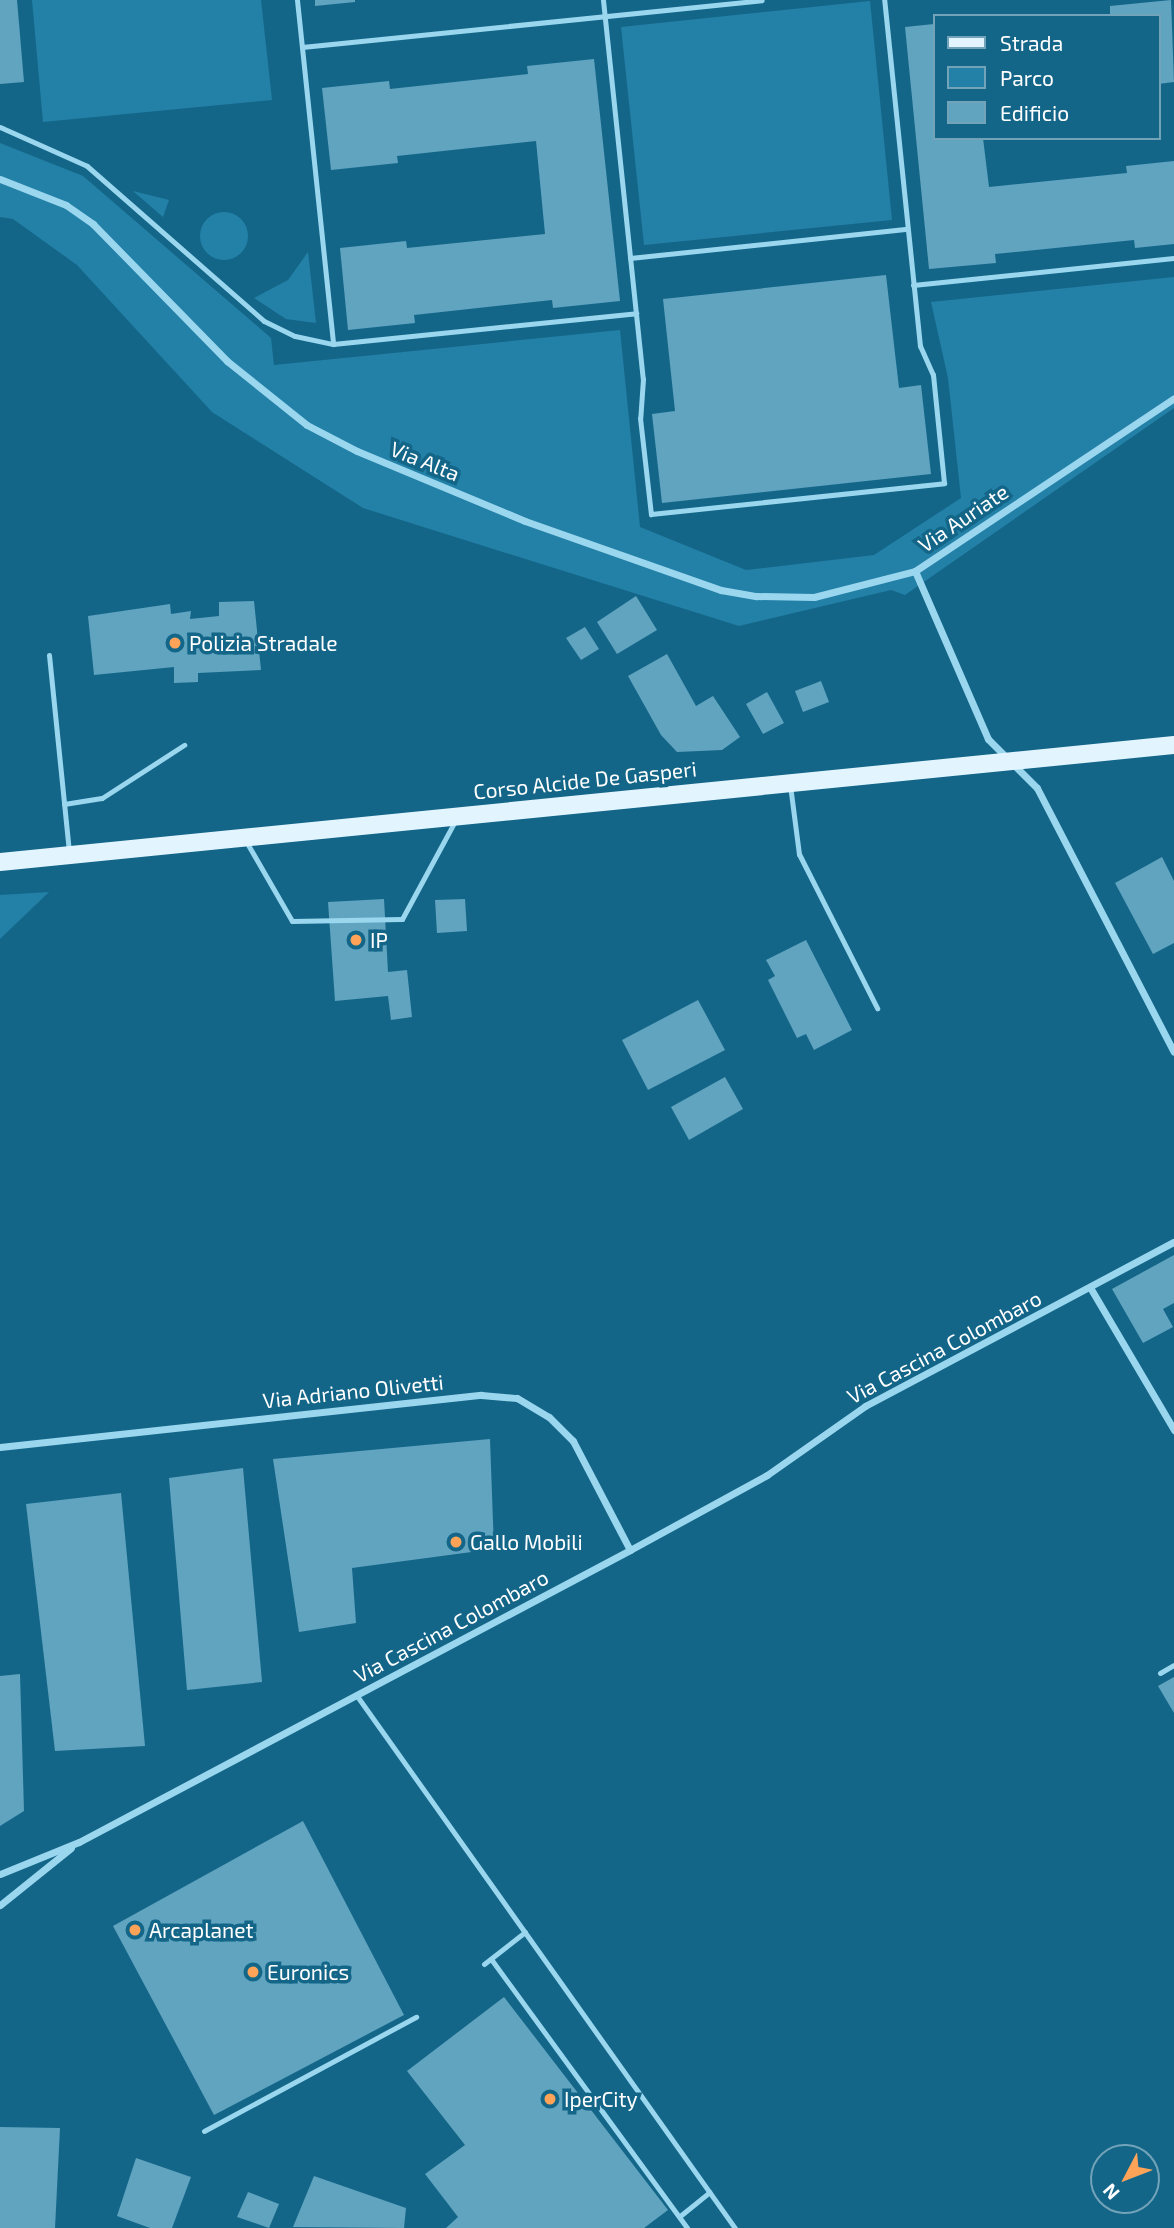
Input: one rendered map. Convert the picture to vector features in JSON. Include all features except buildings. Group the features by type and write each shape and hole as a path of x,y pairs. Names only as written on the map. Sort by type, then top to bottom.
{"main road":[{"name":"Corso Alcide De Gasperi","path":"0,862 1174,745"}],"street":[{"name":"Via Alta","path":"0,179 66,205 93,224 262,394 307,425 357,452 537,526 721,590 756,596 814,597 915,571"},
{"name":"Via Auriate","path":"1009,761 988,739 915,571 1174,398"},
{"path":"1009,761 1037,788 1174,1052"},
{"name":"Via Cascina Colombaro","path":"0,1874 79,1842 630,1550 767,1475 865,1406 1091,1289 1174,1242"},
{"path":"1091,1289 1174,1430"},
{"name":"Via Adriano Olivetti","path":"0,1447 481,1395 517,1398 549,1417 573,1441 630,1550"},
{"name":"Via Cascina Colombaro","path":"0,1905 79,1842"}],"lane":[{"path":"297,0 333,344"},
{"path":"603,0 643,379 640,418 651,514 944,483 933,374 920,346 884,0"},
{"path":"302,47 762,0"},
{"path":"0,127 87,166 264,321 295,336 333,344 636,313"},
{"path":"630,258 907,229"},
{"path":"913,285 1174,258"},
{"path":"49,655 69,854"},
{"path":"64,804 102,798 184,745"},
{"path":"789,783 799,854 877,1008"},
{"path":"243,837 292,921 402,919 458,816"},
{"path":"1160,1673 1174,1665"},
{"path":"357,1696 735,2228"},
{"path":"484,1964 525,1932"},
{"path":"491,1959 687,2228"},
{"path":"204,2131 416,2017"},
{"path":"680,2216 710,2192"}],"green space":[{"path":"32,0 261,0 272,100 43,122"},
{"path":"870,1 892,220 644,245 621,27"},
{"path":"0,143 83,176 271,338 274,365 620,330 640,527 746,570 874,555 961,498 948,378 931,302 1174,277 1174,408 905,595 891,590 739,626 363,508 212,412 77,265 13,219 0,217"},
{"path":"133,191 169,200 163,217"},
{"path":"224,212 241,219 248,236 241,253 224,260 207,253 200,236 207,219"},
{"path":"308,252 316,323 286,319 254,298 288,280"},
{"path":"49,892 0,939 0,895"}],"place":[{"name":"Polizia Stradale","path":"175,643"},
{"name":"IP","path":"356,940"},
{"name":"Gallo Mobili","path":"456,1542"},
{"name":"Arcaplanet","path":"135,1930"},
{"name":"Euronics","path":"253,1972"},
{"name":"IperCity","path":"550,2099"}]}
